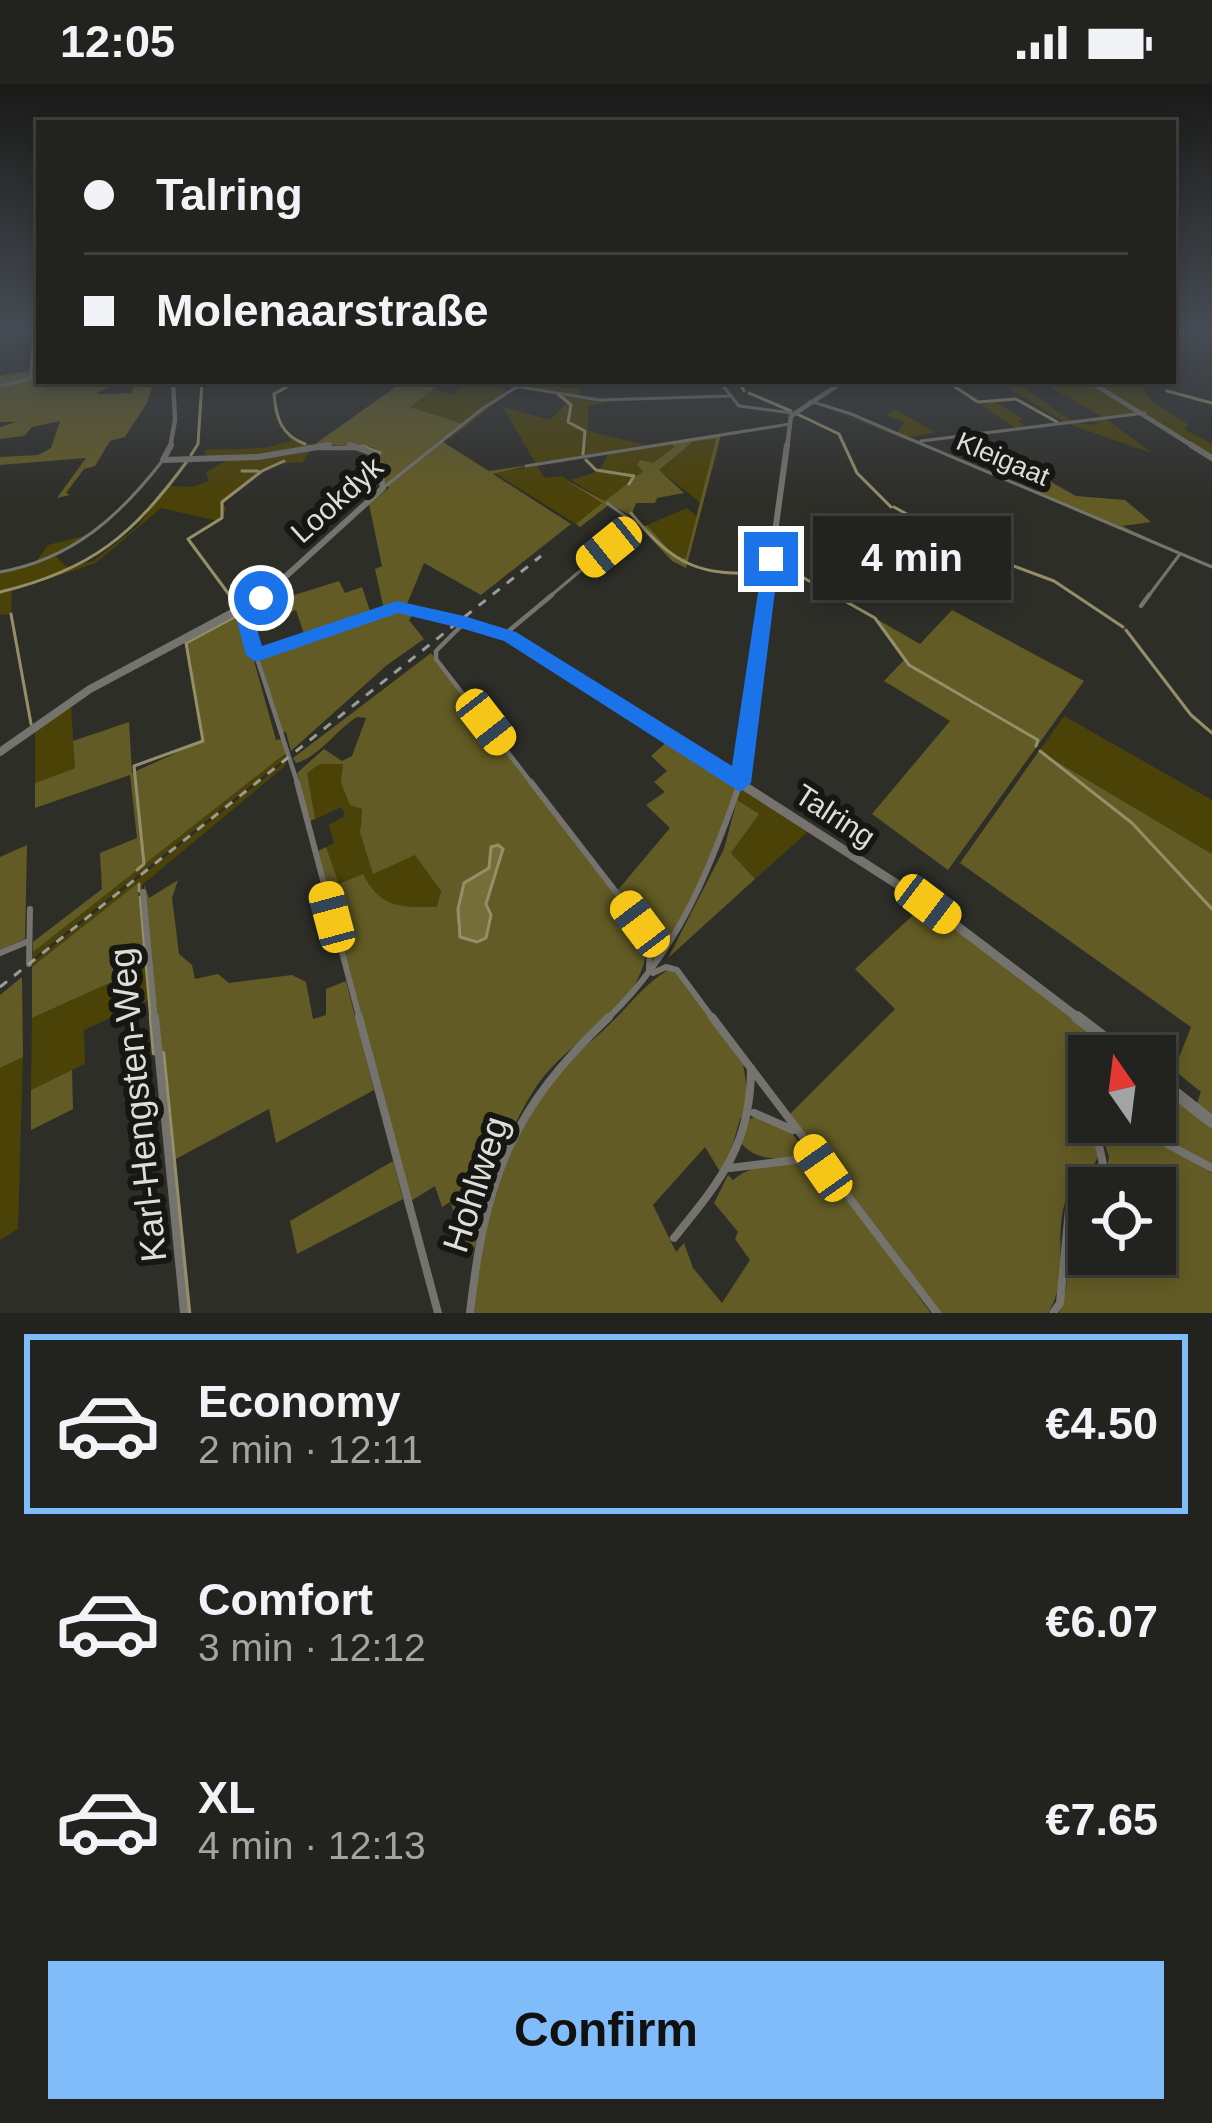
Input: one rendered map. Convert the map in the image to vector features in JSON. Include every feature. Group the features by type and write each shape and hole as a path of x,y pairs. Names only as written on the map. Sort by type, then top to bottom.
{"street":[{"path":"0,572 35,564 106,527 164,460 178,417 173,384"},
{"path":"500,384 600,400 730,396"},
{"name":"Lookdyk","path":"0,752 90,689 243,610 288,577 383,488 522,384"},
{"path":"721,384 742,407 791,420"},
{"path":"526,466 791,420 810,401 838,384"},
{"path":"1095,384 1212,458"},
{"name":"Kleigaat","path":"810,401 916,441 1212,568"},
{"path":"916,441 1145,413"},
{"path":"740,783 791,420"},
{"path":"164,460 269,456 309,446 373,451 383,488"},
{"path":"505,634 636,524 607,503"},
{"path":"1141,606 1180,554"},
{"name":"Talring","path":"256,655 397,607 505,634 928,904 1100,1035"},
{"path":"243,610 277,732 290,756 438,1313"},
{"path":"464,623 436,651 436,659 650,936 648,976 666,967 677,970 937,1313"},
{"name":"Hohlweg","path":"470,1313 488,1208 534,1094 668,950 721,847 740,783"},
{"name":"Karl-Hengsten-Weg","path":"143,892 184,1313"},
{"path":"29,964 30,909"},
{"path":"0,953 29,941"},
{"path":"674,1238 730,1168 741,1124 752,1112 751,1068"},
{"path":"1176,1094 1212,1122"},
{"path":"752,1112 798,1132"},
{"path":"1053,1313 1060,1303 1070,1199 1103,1164 1098,1143"},
{"path":"1165,1143 1212,1168"},
{"path":"730,1168 796,1160 823,1168"}],"shaded area":[{"path":"0,384 112,384 96,394 131,393 135,384 153,384 125,437 110,441 95,466 84,469 66,493 70,495 57,498 86,458 0,465 0,457 38,455 51,448 60,421 32,427 24,436 0,439 0,427 16,422 0,422"},
{"path":"290,384 274,395 285,430 295,439 321,446 372,447 381,452 387,485 380,481 378,454 372,450 313,447 302,463 269,469 222,502 226,509 221,520 189,540 239,609 186,539 217,521 161,508 96,563 12,591 11,613 33,725 97,685 0,751 31,727 11,614 0,615 0,571 35,563 48,545 89,535 44,559 56,556 66,567 93,561 137,527 187,460 170,486 192,487 209,481 206,472 231,458 205,458 205,450 264,448 291,441 275,415 273,395"},
{"path":"399,384 440,384 410,407 463,424 443,442 489,471 536,464 493,474 571,524 481,595 424,563 407,604 384,610 375,569 382,566 369,504 389,488 382,479 380,452 372,447 315,444"},
{"path":"466,384 509,392 445,443 463,425 409,407 434,389 453,394"},
{"path":"560,384 582,390 576,397 618,400 588,406 588,431 646,445 536,464 503,407 550,420 567,402 557,393 520,386"},
{"path":"1003,384 1024,389 1071,420 1099,424 1087,419 1101,416 1046,384 1140,384 1153,402 1189,425 1184,429 1212,444 1212,457 1174,431 1212,461 1143,414 1106,419 1152,453 1068,424 916,441 951,457 811,403 896,434 904,422 886,415 895,409 936,433 907,437 913,441 1015,428 980,404 996,402 1023,419 1018,421 1025,427 1064,422"},
{"path":"721,435 686,568 672,561 641,528 647,525 677,559 686,558 716,439 694,441 659,470 684,493 657,498 655,503 636,503 631,516 610,504 580,527 576,524 602,503 566,480 605,501 643,471 637,465 640,460 653,463 674,447 671,443"},
{"path":"694,441 717,441 701,503 659,470"},
{"path":"674,446 652,464 639,461 644,470 605,501 571,480 599,471 608,454"},
{"path":"537,466 545,478 562,476 603,503 576,524 495,473"},
{"path":"1013,474 1051,482 1076,496 1125,500 1151,522 1122,526 1176,551 1035,492 1044,490"},
{"path":"687,508 697,517 686,558 677,559 647,525"},
{"path":"285,581 291,596 339,581 345,593 362,587 371,614 305,637 296,610 285,614 262,600"},
{"path":"395,609 414,613 409,620 424,639 387,665 291,751 286,732 281,733 259,656"},
{"path":"952,610 1084,681 948,870 872,814 950,721 884,681 904,660 875,618 920,644"},
{"path":"241,614 118,676 71,706 75,768 35,783 35,732 0,754 99,684"},
{"path":"241,614 276,740 282,739 286,753 33,952 33,942 102,889 100,853 137,838 130,775 35,808 35,783 75,768 73,741 129,722 132,773 202,741 185,643"},
{"path":"431,653 648,937 634,986 604,1021 549,1070 523,1109 497,1171 472,1257 450,1202 442,1207 435,1186 411,1201 318,851 326,847 339,884 363,874 377,894 393,904 437,907 441,891 415,855 373,874 360,832 362,809 350,805 341,783 343,764 320,764 307,773 315,819 310,821 297,773 324,749 342,761 352,756 366,718 357,717 304,760 296,763 293,758","holes":["503,849 486,903 491,915 486,938 457,927 472,881 489,868 493,852"]},
{"path":"1064,716 1212,800 1212,854 1039,751"},
{"path":"669,740 737,784 703,878 652,964 647,933 617,891 670,828 646,805 665,792 654,782 667,771 651,756"},
{"path":"1039,751 1212,854 1212,1119 1196,1106 1201,1092 1176,1072 1191,1027 960,863"},
{"path":"286,753 287,757 32,959 33,952"},
{"path":"287,760 142,885 156,1054 153,1056 147,1001 84,1030 85,1064 31,1090 32,1018 145,967 137,885 32,967 32,963"},
{"path":"320,764 344,764 351,799 362,809 360,825 374,873 415,854 441,891 438,907 390,907 374,895 339,885 326,847 334,843 329,825 345,816 342,807 315,819 312,815 307,773"},
{"path":"742,787 810,830 755,879 731,853 758,814 737,800"},
{"path":"737,800 759,814 731,853 755,879 668,958 724,849"},
{"path":"27,845 25,939 0,950 0,857"},
{"path":"491,847 503,849 486,904 491,915 486,938 477,942 460,937 458,909 464,883 489,868"},
{"path":"178,880 172,898 179,954 192,965 195,979 218,974 229,983 292,975 306,982 313,1019 326,1015 326,989 346,981 374,1090 276,1143 269,1109 172,1161 144,884 149,898"},
{"path":"137,884 145,967 32,1018 32,967"},
{"path":"925,904 1096,1035 1068,1035 1068,1143 1095,1143 1099,1153 1092,1167 1068,1167 1060,1272 1048,1313 941,1313 788,1116 895,1009 855,969"},
{"path":"668,970 676,973 743,1064 750,1107 740,1119 725,1171 719,1170 705,1147 653,1205 676,1252 684,1243 693,1268 722,1303 750,1260 735,1239 738,1232 714,1203 728,1175 733,1180 771,1164 802,1166 840,1193 931,1313 474,1313 489,1217 523,1124 565,1064"},
{"path":"22,977 23,1057 0,1068 0,995"},
{"path":"23,1057 18,1229 0,1240 0,1068"},
{"path":"72,1070 73,1109 31,1130 31,1090"},
{"path":"1176,1098 1212,1127 1212,1165 1174,1143"},
{"path":"757,1117 792,1133 812,1161 765,1157 748,1150 741,1143 749,1119"},
{"path":"1104,1143 1164,1143 1212,1173 1212,1313 1059,1313 1068,1264 1068,1275 1176,1275 1176,1167 1107,1167"},
{"path":"393,1161 403,1199 297,1254 290,1221"}],"waterway":[{"path":"191,455 198,444 202,384"},
{"path":"291,384 274,394 278,418 285,431 305,444"},
{"path":"741,384 744,391"},
{"path":"951,384 978,402 1016,399 1057,422"},
{"path":"1167,391 1212,403"},
{"path":"749,393 791,411"},
{"path":"558,394 571,405 568,422 585,431 583,454"},
{"path":"795,413 839,434 857,473 891,507"},
{"path":"362,446 380,453"},
{"path":"0,592 60,573 108,546 148,509 188,460"},
{"path":"586,460 596,470 634,476 629,484"},
{"path":"239,608 188,539 222,518 222,502 262,471 284,461"},
{"path":"242,471 258,471"},
{"path":"894,507 944,535 941,539 1054,581 1123,627"},
{"path":"631,513 661,545 690,564 723,572 766,573"},
{"path":"773,565 779,564 875,618 909,665 1038,740 1036,746"},
{"path":"11,614 31,724"},
{"path":"137,870 144,864 134,766 203,741 186,643 240,614"},
{"path":"1126,630 1191,715 1212,733"},
{"path":"1040,751 1132,823 1212,909"},
{"path":"139,884 139,891"},
{"path":"140,897 151,1020"},
{"path":"151,1017 154,1053"},
{"path":"163,1053 189,1313"}],"railway":[{"path":"0,987 541,556"}],"route":[{"path":"261,598 243,610 256,655 397,607 464,623 510,636 740,783 771,559"}]}
